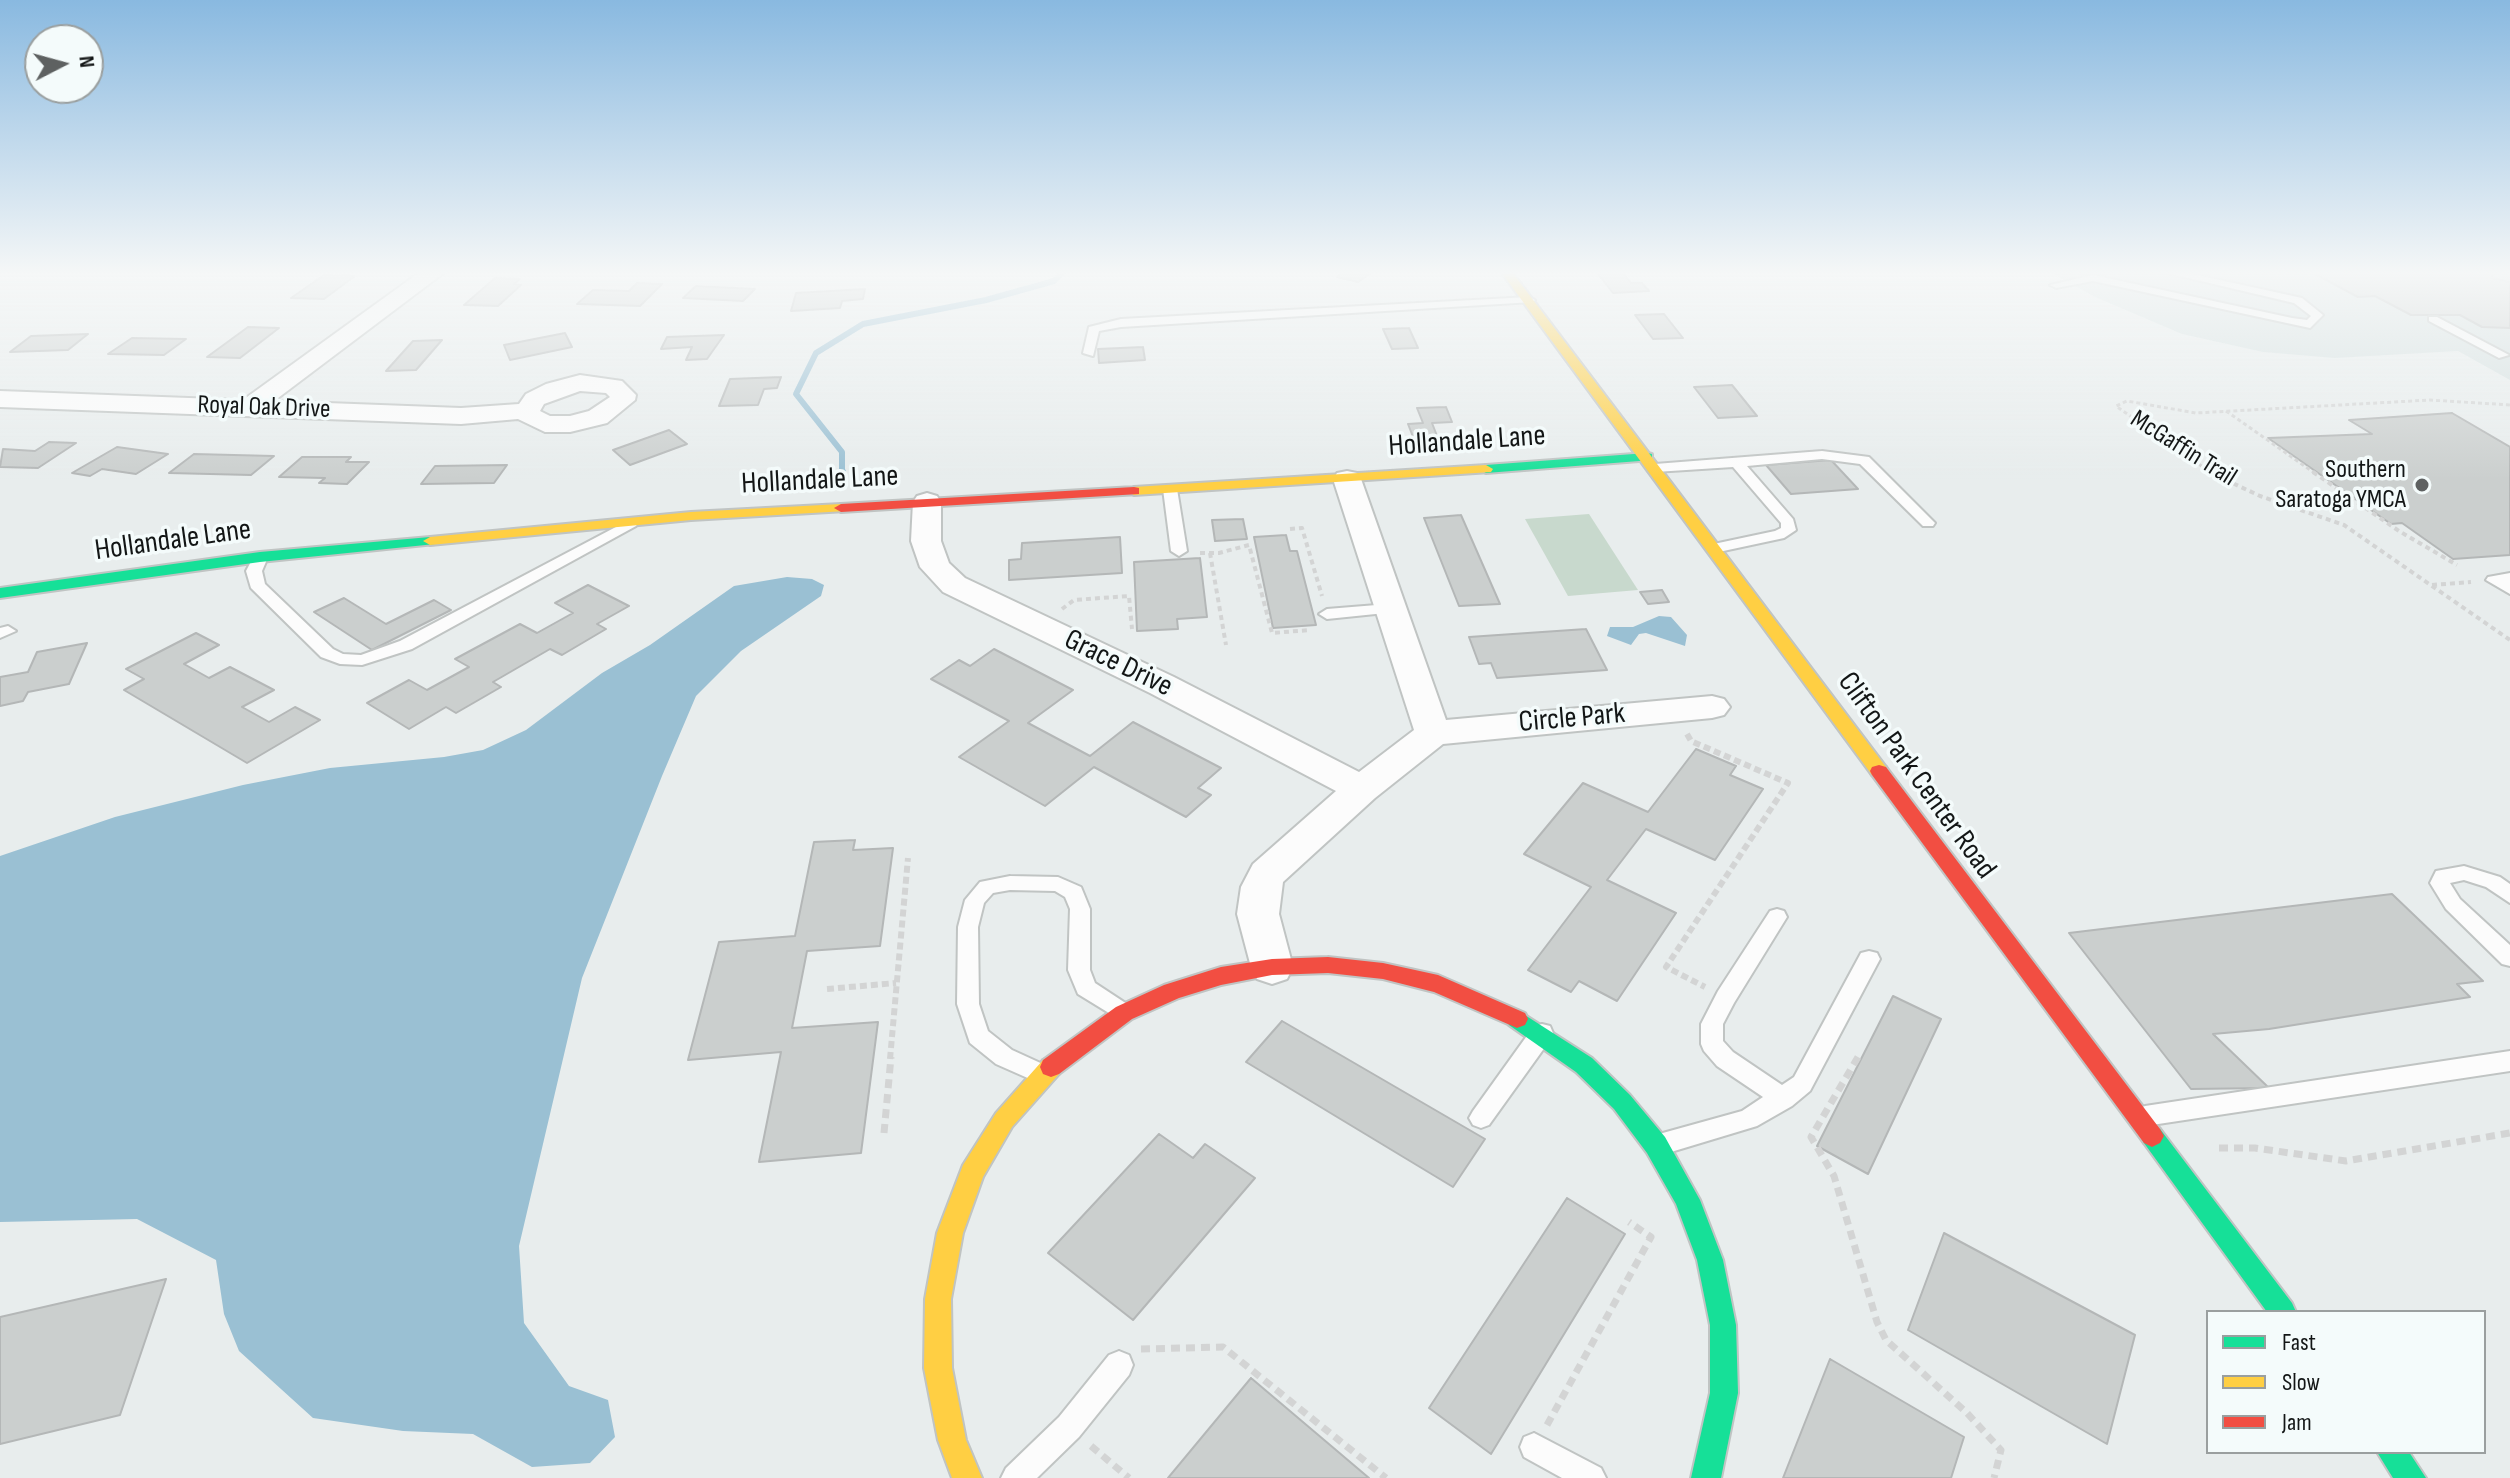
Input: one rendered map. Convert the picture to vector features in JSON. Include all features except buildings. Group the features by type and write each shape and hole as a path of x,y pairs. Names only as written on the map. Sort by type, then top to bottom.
{"street":[{"path":"250,407 340,341"},
{"name":"Clifton Park Center Road","path":"1560,341 2135,1118 2281,1310"},
{"name":"Royal Oak Drive","path":"0,399 461,416 527,411"},
{"name":"Hollandale Lane","path":"0,593 260,557 635,522 927,502 1651,462"},
{"path":"1272,967 1258,914 1261,887 1267,874 1362,789 1433,733 1347,479"},
{"name":"Grace Drive","path":"927,502 926,541 935,567 954,585 1162,685 1362,789"},
{"name":"Circle Park","path":"1433,733 1712,707"},
{"path":"967,1478 952,1440 938,1368 938,1299 950,1233 972,1173 1004,1120 1043,1074 1082,1041 1124,1013 1196,983 1272,967 1328,965 1383,971 1424,981 1491,1005 1542,1033 1584,1065 1622,1102 1656,1145 1687,1200 1705,1248 1723,1325 1724,1393 1706,1478"},
{"path":"2393,1454 2411,1478"}],"lane":[{"path":"1089,353 1091,341"},
{"path":"2476,341 2503,355"},
{"path":"1651,462 1737,463 1822,455 1864,460 1928,523"},
{"path":"1714,548 1789,530 1788,522 1737,463"},
{"path":"1170,489 1179,551"},
{"path":"260,557 254,571 257,585 327,653 340,659 362,660 406,645 635,522"},
{"path":"2510,578 2494,580 2510,589"},
{"path":"1327,614 1389,609"},
{"path":"2510,895 2493,882 2464,873 2443,876 2440,883 2453,904 2510,958"},
{"path":"1043,1074 1004,1057 978,1036 968,1004 968,927 975,900 987,887 1010,883 1058,884 1074,892 1080,909 1079,970 1082,979 1086,988 1124,1013"},
{"path":"1777,917 1712,1024 1712,1044 1725,1059 1784,1099"},
{"path":"1656,1145 1749,1119 1784,1099 1802,1084 1869,959"},
{"path":"1481,1118 1542,1033"},
{"path":"2135,1118 2510,1061"},
{"path":"1016,1478 1069,1427 1119,1365"},
{"path":"1534,1447 1591,1478"}],"path":[{"name":"McGaffin Trail","path":"2510,405 2430,400 2196,413 2127,401 2116,406 2201,468 2260,496 2344,525 2510,640"},
{"path":"2226,411 2399,531 2457,565"},
{"path":"1290,529 1302,528 1327,614"},
{"path":"1179,551 1210,553 1249,545 1272,633 1310,630"},
{"path":"1210,553 1226,645"},
{"path":"2431,585 2471,582"},
{"path":"1038,625 1074,600 1129,596 1132,629"},
{"path":"1670,711 1691,741 1788,783 1666,967 1726,997"},
{"path":"884,1133 908,858"},
{"path":"827,989 896,983"},
{"path":"1858,1057 1811,1137 1834,1176 1877,1322 1886,1340 1967,1413 2001,1450 1994,1478"},
{"path":"2189,1109 2221,1150 2255,1148 2346,1161 2510,1133"},
{"path":"1534,1447 1651,1237 1629,1222"},
{"path":"1119,1365 1133,1349 1223,1347 1386,1478"},
{"path":"1069,1427 1129,1478"}],"shaded area":[{"path":"2213,341 2510,341 2510,380 2458,351 2335,358 2263,352"}],"green space":[{"path":"1589,514 1638,590 1568,596 1525,519"}],"water":[{"path":"787,577 812,579 824,585 821,596 741,651 696,696 662,776 582,978 519,1246 524,1323 569,1386 608,1400 615,1437 590,1463 532,1467 473,1434 403,1431 313,1418 239,1351 224,1314 216,1260 137,1219 0,1222 0,856 115,817 243,785 330,768 483,750 526,730 602,673 650,645 734,586"},
{"path":"1659,616 1671,617 1687,635 1685,646 1646,633 1639,634 1631,645 1607,636 1610,627 1633,627"}],"waterway":[{"path":"835,341 816,353 796,394 842,452 842,472"},
{"path":"839,482 842,472"}],"traffic: fast":[{"path":"1486,469 1647,457"},
{"path":"0,593 260,557 430,541"},
{"path":"1517,1019 1584,1065 1622,1102 1656,1145 1687,1200 1710,1260 1723,1325 1724,1393 1706,1478"},
{"path":"2152,1136 2282,1310"},
{"path":"2393,1454 2411,1478"}],"traffic: slow":[{"path":"1558,341 1879,771"},
{"path":"1134,491 1486,469"},
{"path":"430,541 691,516 841,508"},
{"path":"967,1478 952,1440 938,1368 938,1299 950,1233 972,1173 1004,1120 1051,1067"}],"traffic: jam":[{"path":"841,508 1134,491"},
{"path":"1879,771 2152,1136"},
{"path":"1051,1067 1124,1013 1172,991 1221,976 1272,967 1328,965 1383,971 1438,984 1517,1019"}],"place":[{"name":"Southern Saratoga YMCA","path":"2422,485"}]}
